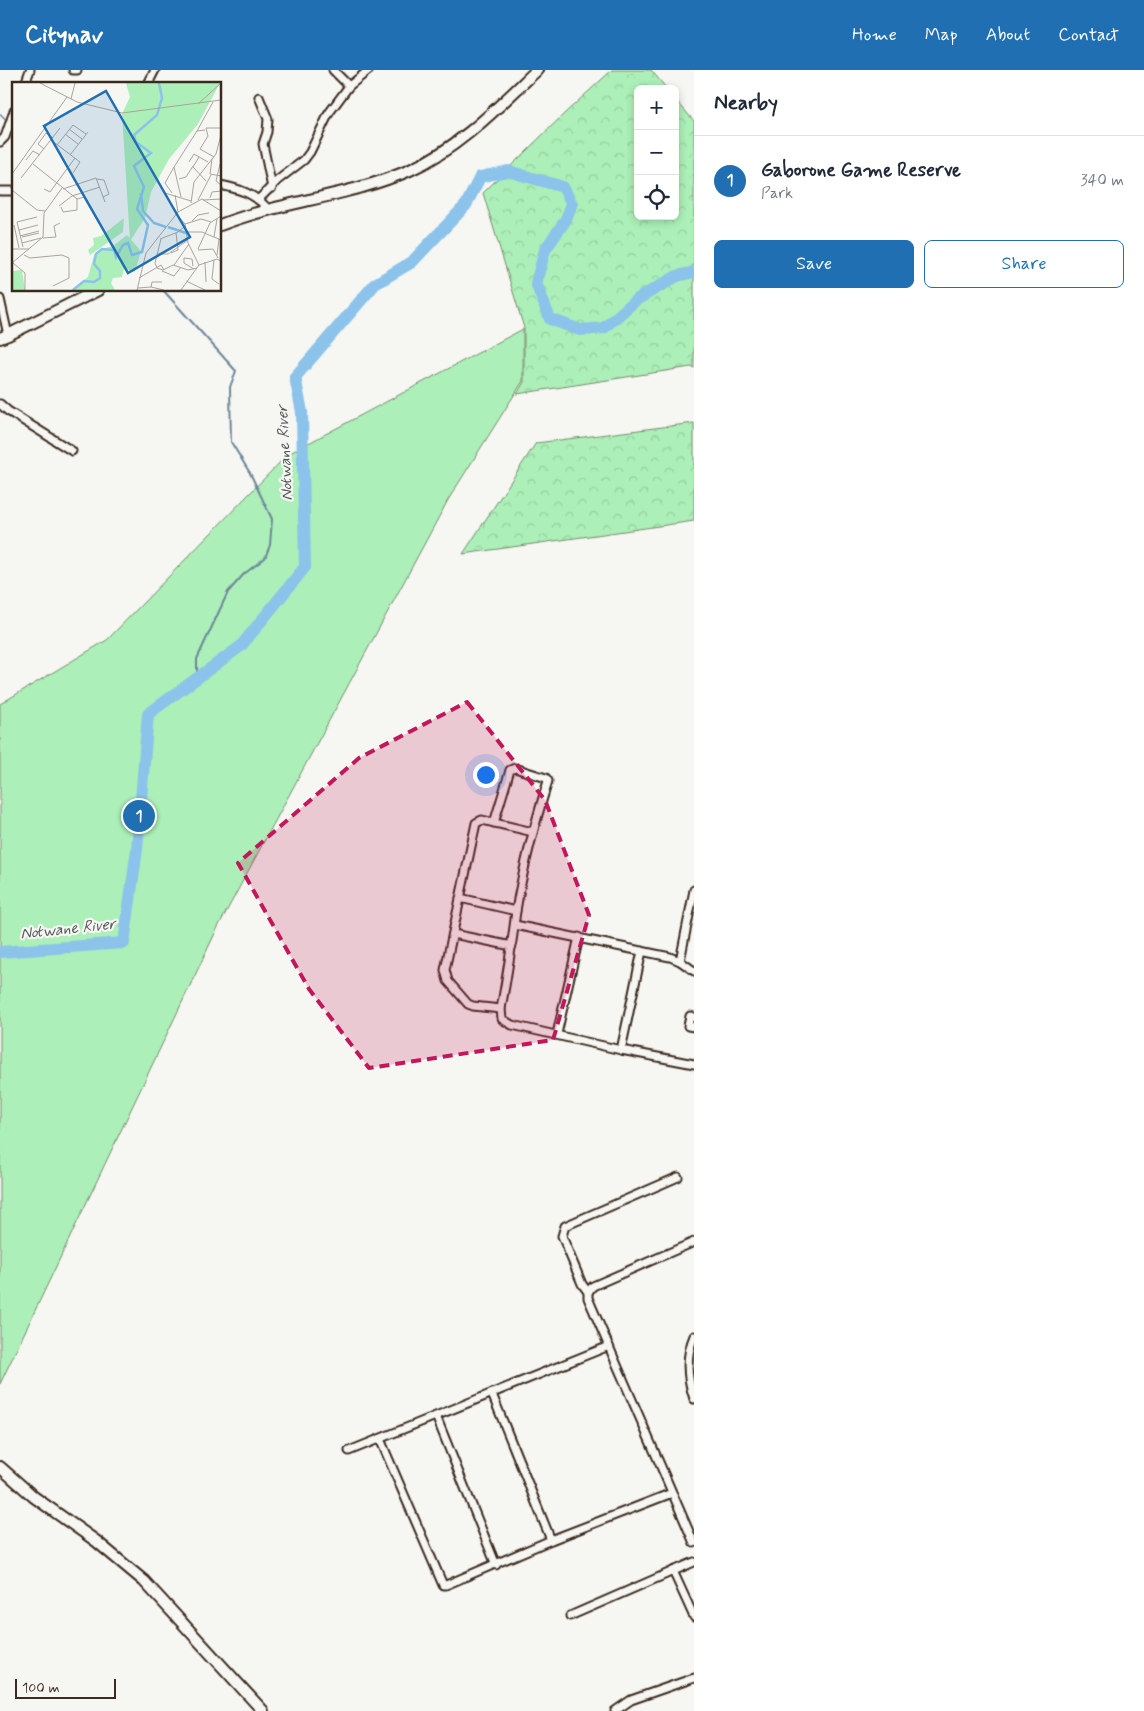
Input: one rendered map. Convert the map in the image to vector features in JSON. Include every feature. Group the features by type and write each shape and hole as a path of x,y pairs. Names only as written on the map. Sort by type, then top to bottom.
{"street":[{"path":"26,82 30,70"},
{"path":"149,82 154,70"},
{"path":"333,70 348,86"},
{"path":"259,199 278,180 304,160 330,113 348,86 369,70"},
{"path":"221,225 268,210 375,184 410,170 445,151 472,130 537,70"},
{"path":"259,97 268,119 267,132 263,144 272,188"},
{"path":"0,142 5,137 3,126 12,114"},
{"path":"221,185 235,188 259,199 268,210"},
{"path":"0,299 4,337 96,291"},
{"path":"0,404 72,451"},
{"path":"494,823 508,772 515,768 544,776 548,781 533,832 516,911 501,1009 502,1019 506,1023 621,1050 694,1064"},
{"path":"501,1009 473,1006 464,1000 448,981 445,970 476,823 482,820 533,832"},
{"path":"680,961 691,918 694,890"},
{"path":"460,898 516,911"},
{"path":"515,925 642,951 680,961 694,971"},
{"path":"452,934 512,946"},
{"path":"557,1034 579,937"},
{"path":"621,1050 642,951"},
{"path":"694,1016 690,1016 688,1026 694,1027"},
{"path":"678,1177 565,1226 562,1236 582,1284 588,1292 588,1298 694,1543"},
{"path":"588,1292 593,1286 694,1242"},
{"path":"694,1336 688,1363 689,1383 694,1399"},
{"path":"350,1451 609,1346"},
{"path":"492,1394 551,1540"},
{"path":"436,1416 496,1565"},
{"path":"380,1439 443,1585 446,1586 551,1540 672,1493"},
{"path":"0,1467 29,1493 96,1541 144,1581 262,1711"},
{"path":"570,1616 694,1562"},
{"path":"673,1571 694,1617"},
{"path":"615,1711 631,1700 694,1678"}],"highlighted area":[{"path":"467,702 545,800 589,915 553,1040 369,1068 309,989 238,863 359,758"}],"green space":[{"path":"612,70 651,70 664,85 634,85 634,220 679,220 679,104 694,121 694,368 517,394 524,382 524,328 483,193"},
{"path":"523,329 523,381 448,500 218,927 0,1384 0,704 107,640 288,454"},
{"path":"694,423 694,521 463,554 536,443"}],"waterway":[{"path":"0,114 5,119"},
{"name":"Notwane River","path":"0,952 124,943 137,849 148,714 241,646 305,567 302,412 295,377 375,284 412,262 466,205 480,177 508,171 563,187 572,204 565,221 545,250 536,283 550,319 580,330 604,328 636,300 677,276 694,272"},
{"path":"164,291 236,371 230,387 231,442 250,473 272,519 270,545 265,558 244,574 228,592 197,659 197,678"}],"place":[{"name":"Gaborone Game Reserve","path":"139,816"}]}
